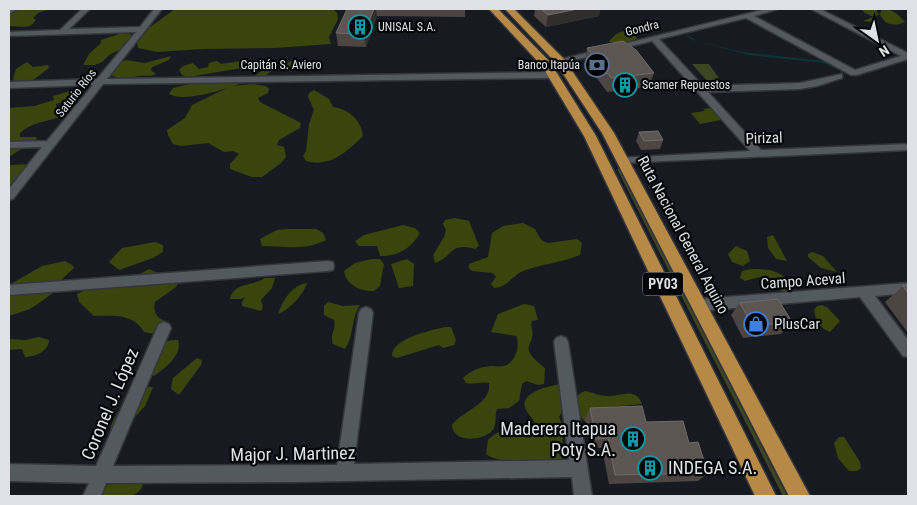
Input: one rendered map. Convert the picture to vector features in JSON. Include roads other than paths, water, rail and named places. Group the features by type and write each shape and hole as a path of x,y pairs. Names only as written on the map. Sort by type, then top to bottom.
{"highway":[{"name":"Ruta Nacional General Aquino","path":"493,9 592,108 700,304 800,496"},
{"name":"Ruta Nacional General Aquino","path":"509,9 553,67 594,144 766,496"}],"street":[{"path":"9,12 13,9"},
{"path":"62,32 86,9"},
{"name":"Saturio Ríos","path":"10,194 52,144 158,9"},
{"name":"Gondra","path":"553,67 654,38 774,9"},
{"path":"815,9 908,56"},
{"path":"730,12 742,16 854,73 908,56"},
{"path":"9,34 142,29"},
{"path":"654,38 758,153"},
{"name":"Capitán S. Aviero","path":"9,85 270,77 341,78 553,67"},
{"path":"701,89 800,86 814,84 839,76"},
{"path":"9,146 52,144"},
{"name":"Pirizal","path":"622,160 908,147"},
{"path":"9,290 328,266"},
{"name":"Campo Aceval","path":"700,304 908,288"},
{"path":"864,292 908,351"},
{"path":"344,473 366,313"},
{"name":"Coronel J. López","path":"92,496 164,328"},
{"path":"561,342 583,496"},
{"name":"Major J. Martinez","path":"9,473 101,476 579,468"}],"water":[{"path":"687,35 697,41 742,52 823,61 841,68 839,70 824,63 749,55 693,40"}],"place":[{"name":"UNISAL S.A.","path":"360,27"},
{"name":"Banco Itapúa","path":"597,65"},
{"name":"Scamer Repuestos","path":"625,85"},
{"name":"PlusCar","path":"756,324"},
{"name":"Maderera Itapua Poty S.A.","path":"633,439"},
{"name":"INDEGA S.A.","path":"650,468"}]}
